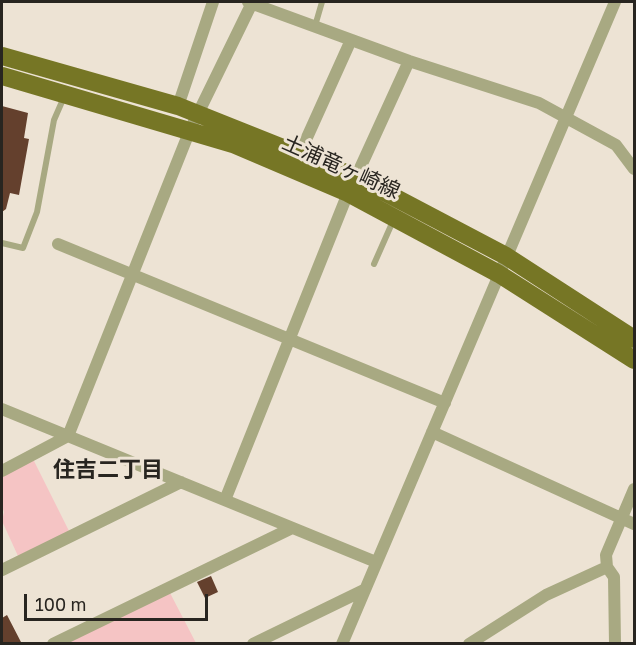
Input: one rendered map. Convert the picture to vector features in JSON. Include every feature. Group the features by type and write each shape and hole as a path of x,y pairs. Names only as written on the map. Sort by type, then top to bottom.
{"main road":[{"path":"2,51 26,61"},
{"name":"土浦竜ヶ崎線","path":"2,56 26,61 200,113 300,153 352,185 395,217 499,274 634,360"},
{"name":"土浦竜ヶ崎線","path":"2,78 190,130 352,185 506,256 634,339"}],"street":[{"path":"178,106 213,2"},
{"path":"2,471 68,436 190,130 251,2 409,61 539,103 616,145 634,169"},
{"path":"342,644 615,2"},
{"path":"300,153 351,40"},
{"path":"225,500 352,185 409,61"},
{"path":"58,244 445,403"},
{"path":"2,409 376,562"},
{"path":"432,432 622,516 634,524"},
{"path":"2,570 181,482"},
{"path":"615,644 614,577 607,567 606,555 634,489"},
{"path":"53,644 292,528"},
{"path":"469,644 546,595 607,567"},
{"path":"254,644 364,590"}],"lane":[{"path":"315,26 322,2"},
{"path":"2,243 23,248 37,212 54,120 65,94"},
{"path":"374,264 395,217"}],"shaded area":[{"path":"33,459 69,531 18,556 2,521 4,512 2,475"},
{"path":"169,591 196,643 59,644"}],"building":[{"path":"2,106 28,113 24,138 29,139 19,195 10,193 6,209 2,212"},
{"path":"211,576 218,592 205,598 197,582"},
{"path":"7,615 22,644 2,644 2,618"}],"district":[{"name":"住吉二丁目","path":"108,470"}]}
